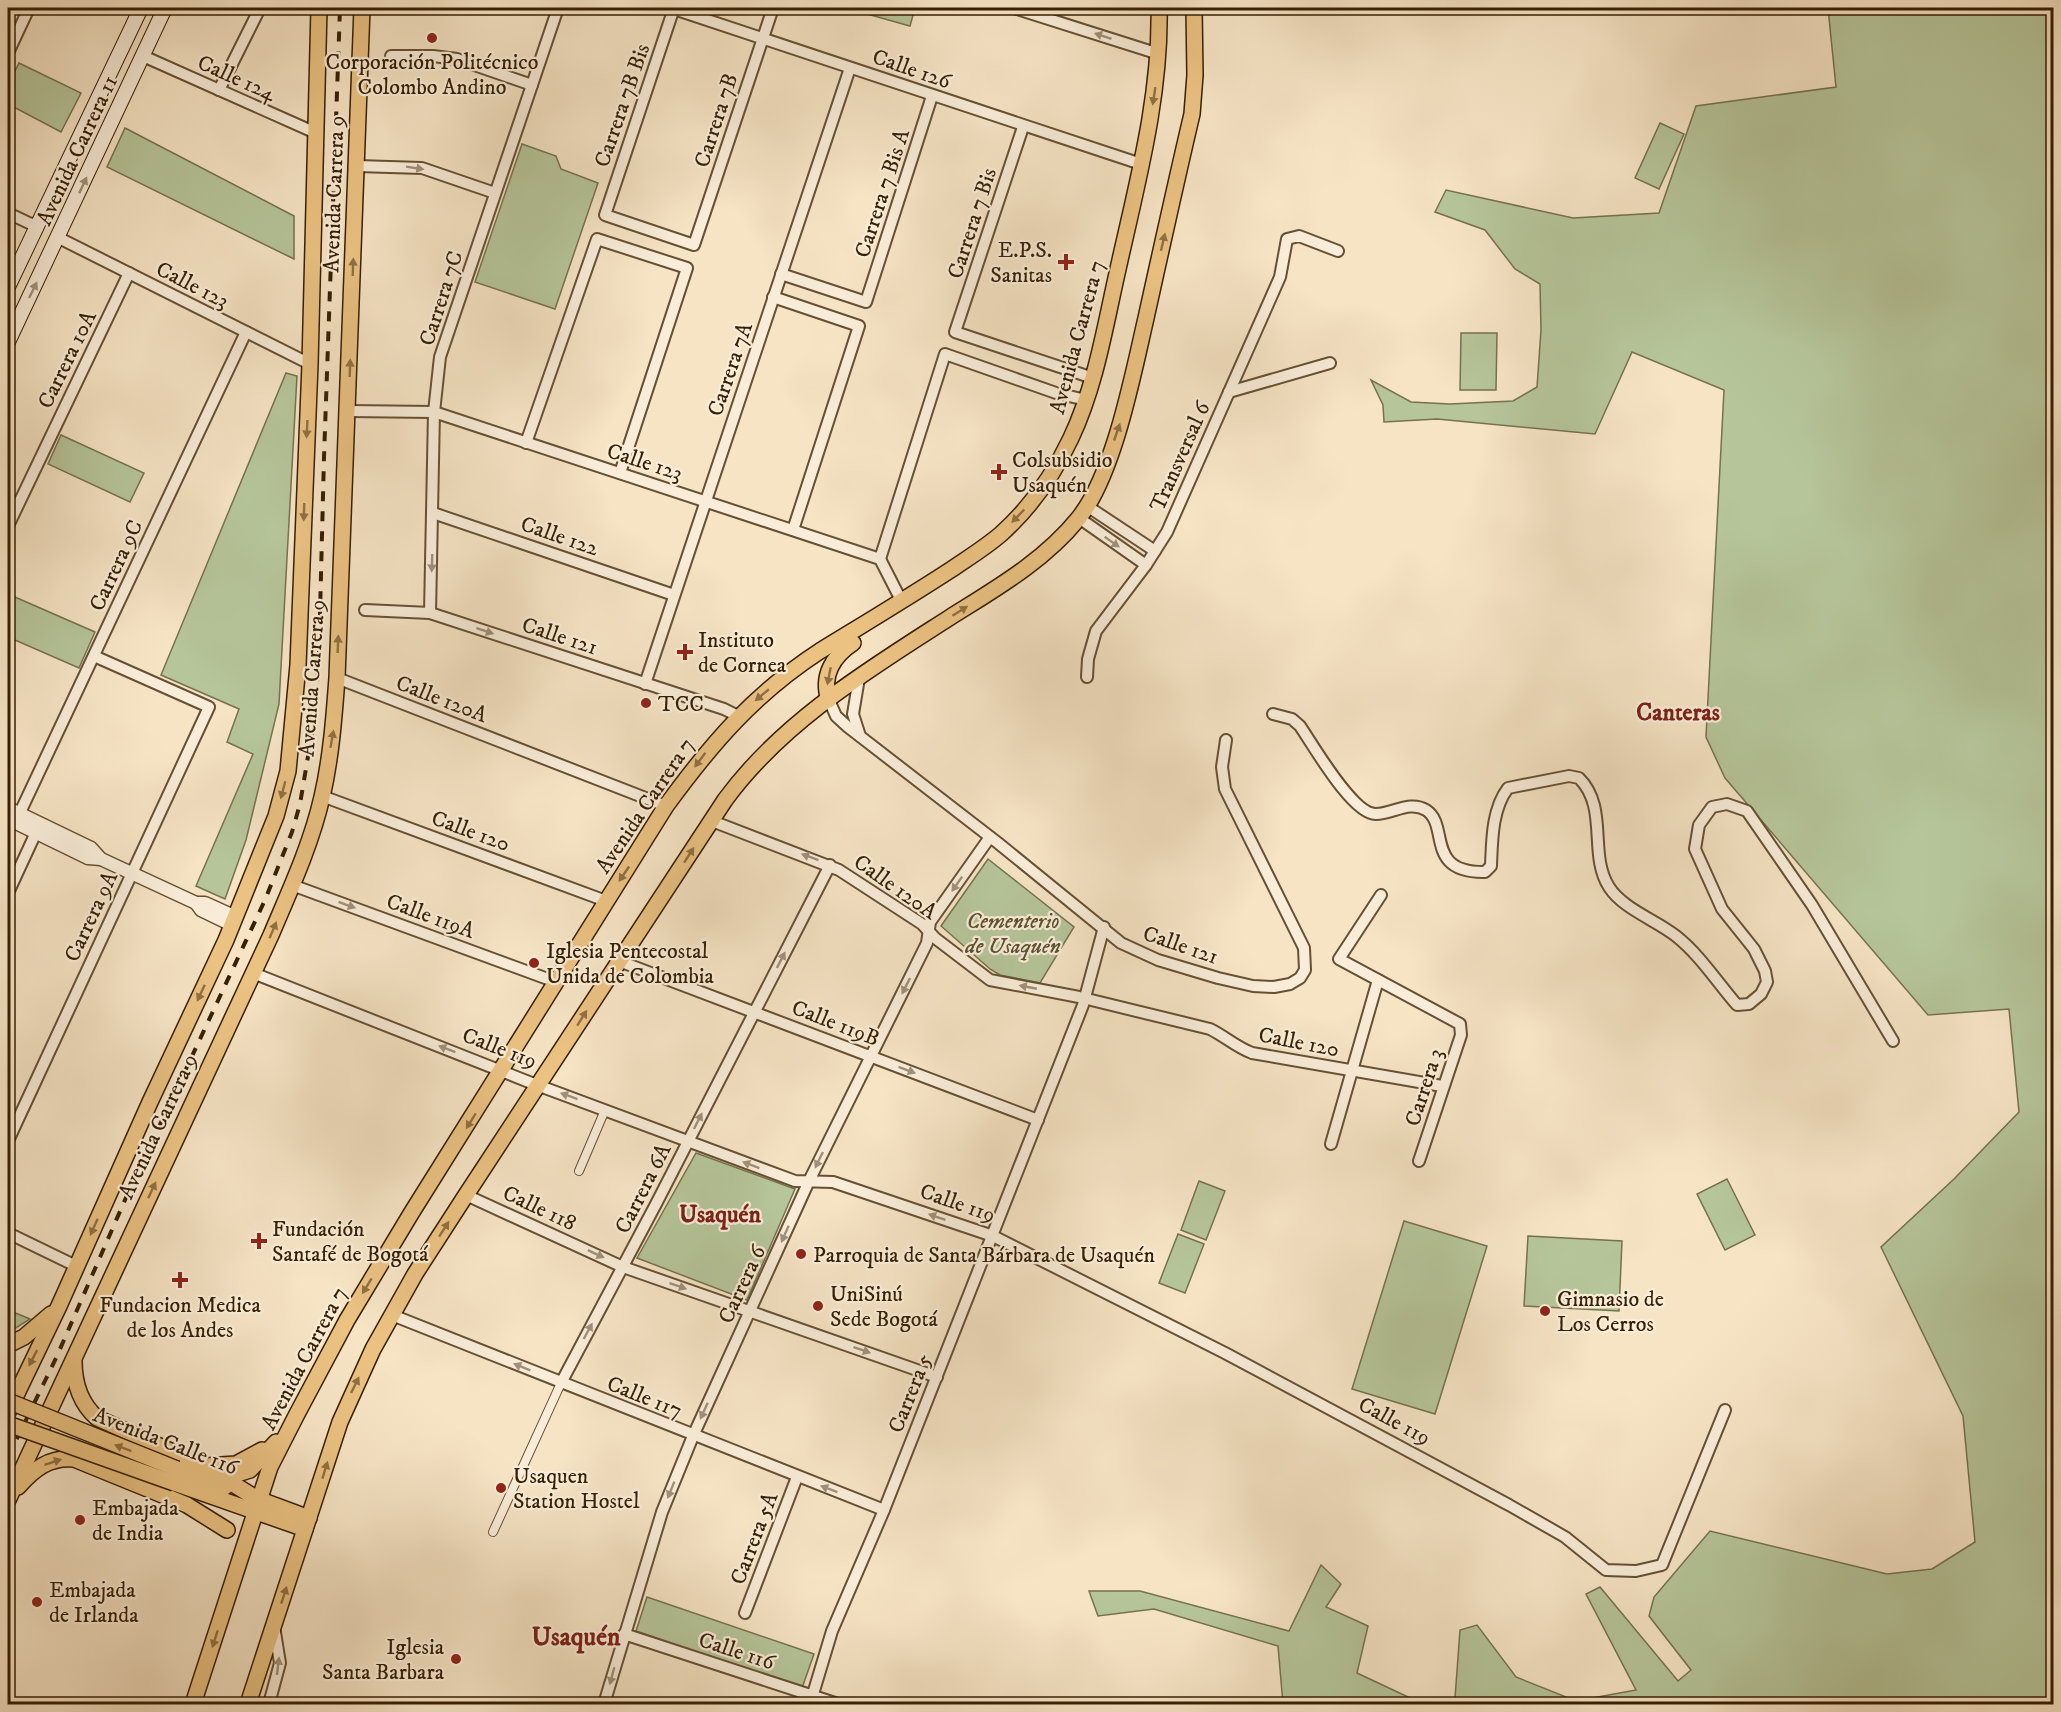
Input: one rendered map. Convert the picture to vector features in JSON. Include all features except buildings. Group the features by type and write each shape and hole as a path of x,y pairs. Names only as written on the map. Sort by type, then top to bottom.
{"main road":[{"name":"Avenida Carrera 11","path":"8,342 59,238 165,8"},
{"name":"Avenida Carrera 9","path":"8,1412 59,1306 234,921 276,816 288,771 298,664 310,364 319,8"},
{"name":"Avenida Carrera 9","path":"8,1499 253,973 292,885 322,796 334,728 337,678 362,8"},
{"name":"Avenida Carrera 7","path":"194,1704 270,1467 297,1413 359,1300 666,806 712,745 738,716 818,653 902,602 1000,535 1028,506 1058,464 1086,400 1093,378 1141,164 1159,54 1159,8"},
{"path":"248,1704 349,1397 392,1315 466,1195 540,1086 712,821 758,759 805,716 1025,569 1054,546 1083,512 1123,414 1192,114 1195,75 1194,8"},
{"name":"Avenida Carrera 11","path":"8,287 34,226 138,10"},
{"path":"829,700 829,671 838,652 895,614 931,582"},
{"path":"8,1345 38,1327 59,1306"},
{"path":"74,1358 74,1374 78,1392 88,1410 97,1418 204,1480 225,1479 241,1475 259,1463 297,1413"},
{"name":"Avenida Calle 116","path":"8,1401 176,1476"},
{"path":"204,1480 228,1466 246,1461 267,1446 297,1413"},
{"name":"Avenida Calle 116","path":"8,1424 176,1476 204,1480 257,1506 307,1524"},
{"path":"8,1499 37,1468 58,1459 74,1459 188,1505 226,1530"},
{"path":"225,1479 257,1506"},
{"path":"204,1480 239,1563"}],"street":[{"path":"8,53 29,8"},
{"path":"219,90 260,8"},
{"name":"Carrera 7C","path":"430,613 435,412 440,357 558,8"},
{"name":"Calle 126","path":"673,8 1023,127 1141,164"},
{"name":"Carrera 7B Bis","path":"673,8 605,215 694,245"},
{"name":"Carrera 7B","path":"694,245 773,8"},
{"path":"1014,8 1159,54"},
{"name":"Calle 124","path":"143,56 316,134"},
{"path":"391,56 433,56 457,59 532,85"},
{"name":"Carrera 7A","path":"645,684 850,68"},
{"name":"Carrera 7 Bis A","path":"781,274 866,302 932,96"},
{"name":"Carrera 7 Bis","path":"1023,127 955,332 1068,372 1093,378"},
{"path":"357,166 422,168 495,193"},
{"path":"8,213 34,226"},
{"name":"Transversal 6","path":"1087,677 1088,659 1096,631 1146,565 1179,508 1280,277 1287,238 1299,236 1338,251"},
{"name":"Calle 123","path":"59,238 310,364"},
{"path":"526,442 597,239 687,268 620,474"},
{"name":"Carrera 10A","path":"8,526 129,273"},
{"path":"773,297 859,326 793,530"},
{"name":"Carrera 9C","path":"14,819 94,656 246,332"},
{"path":"902,602 880,559 945,354 1056,393 1086,400"},
{"path":"1229,392 1329,363"},
{"name":"Calle 123","path":"348,411 435,412 880,559"},
{"path":"1083,512 1155,551"},
{"path":"1083,512 1146,565"},
{"name":"Calle 122","path":"433,513 674,595"},
{"name":"Calle 121","path":"365,610 430,613 738,716"},
{"name":"Carrera 9A","path":"8,1141 208,708 94,656"},
{"name":"Calle 120A","path":"337,678 666,806"},
{"path":"859,678 853,714 861,736"},
{"name":"Calle 121","path":"829,700 836,716 1104,927 1121,943 1158,960 1218,978 1253,986 1274,987 1290,984 1300,978 1305,970 1304,948 1225,789 1222,767 1226,740"},
{"path":"1273,714 1292,719 1300,726 1352,800 1366,812 1376,814 1415,806 1424,808 1432,815 1440,846 1447,857 1467,872 1485,872 1491,866 1496,810 1508,788 1569,776 1579,778 1594,804 1598,819 1599,856 1609,887 1619,898 1677,937 1708,969 1737,1005 1749,1004 1761,994 1767,982 1765,972 1754,949 1722,909 1695,849 1699,825 1712,807 1727,804 1747,811 1812,905 1893,1041"},
{"name":"Calle 120","path":"322,796 606,901"},
{"path":"8,808 14,819 91,848 101,859 196,903 205,903 234,921"},
{"name":"Calle 120A","path":"712,821 830,865 922,924 990,980 1085,999"},
{"path":"8,893 38,828"},
{"name":"Carrera 6","path":"604,1704 662,1512 693,1436 809,1181 927,943 930,922 990,837"},
{"name":"Carrera 6A","path":"493,1532 561,1383 830,865"},
{"name":"Calle 119A","path":"292,885 556,982"},
{"path":"1331,1144 1378,980 1339,959 1382,895"},
{"name":"Carrera 5","path":"811,1700 832,1631 884,1510 1085,999 1104,927"},
{"name":"Calle 119B","path":"620,961 1038,1120"},
{"name":"Calle 119","path":"253,973 540,1086 795,1181 833,1182 993,1236 1225,1353 1509,1505 1565,1537 1606,1570 1636,1571 1662,1565 1725,1410"},
{"name":"Carrera 3","path":"1378,980 1460,1024 1461,1035 1442,1086 1419,1161"},
{"name":"Calle 120","path":"1085,999 1210,1029 1223,1036 1235,1047 1252,1053 1442,1086"},
{"path":"579,1171 605,1110"},
{"name":"Calle 118","path":"466,1195 622,1267 937,1377"},
{"path":"8,1233 76,1266"},
{"name":"Calle 117","path":"392,1315 884,1510"},
{"name":"Carrera 5A","path":"745,1613 798,1477"},
{"path":"269,1704 280,1663 274,1626"},
{"name":"Calle 116","path":"624,1634 811,1700 838,1704"}],"green space":[{"path":"869,8 915,8 910,26 867,14"},
{"path":"1828,8 2053,8 2053,1704 1441,1704 1455,1698 1460,1630 1477,1625 1516,1677 1576,1701 1636,1690 1586,1594 1600,1587 1678,1681 1691,1670 1649,1616 1654,1597 1710,1531 1887,1574 1932,1569 1975,1542 1963,1416 1881,1247 1954,1179 2019,1112 2009,1009 1928,1015 1725,778 1706,737 1724,390 1632,352 1595,434 1437,419 1384,422 1383,405 1371,380 1411,402 1450,404 1513,401 1537,387 1541,330 1540,284 1515,269 1485,230 1435,212 1446,190 1573,218 1659,213 1696,106 1836,87"},
{"path":"19,63 81,93 61,132 8,104 8,85"},
{"path":"1660,123 1684,134 1659,189 1635,178"},
{"path":"125,128 294,216 294,259 107,167"},
{"path":"522,144 556,156 561,169 598,183 555,309 475,282"},
{"path":"1461,333 1497,333 1496,390 1460,390"},
{"path":"286,373 297,376 279,704 246,840 225,899 196,886 253,754 227,742 239,709 161,675"},
{"path":"61,435 144,473 130,502 48,464"},
{"path":"8,594 95,632 79,668 8,637"},
{"name":"Cementerio de Usaquén","path":"988,859 1074,927 1040,983 1000,975 941,926"},
{"path":"696,1153 795,1189 747,1300 637,1258"},
{"path":"1727,1179 1755,1235 1725,1250 1697,1194"},
{"path":"1199,1181 1225,1191 1206,1240 1181,1230"},
{"path":"1404,1221 1487,1246 1435,1414 1352,1389"},
{"path":"1178,1234 1204,1244 1185,1293 1159,1283"},
{"path":"1528,1236 1622,1241 1619,1311 1524,1306"},
{"path":"8,1310 30,1319 8,1333"},
{"path":"1321,1565 1341,1584 1326,1607 1368,1626 1357,1673 1423,1704 1283,1704 1278,1646 1154,1609 1098,1616 1089,1591 1140,1591 1289,1631"},
{"path":"647,1597 814,1654 802,1688 636,1631"}],"railway":[{"path":"8,1457 57,1356 128,1193 265,900 292,832 300,804 315,715 319,653 340,8"}],"place":[{"name":"Corporación Politécnico Colombo Andino","path":"432,38"},
{"name":"E.P.S. Sanitas","path":"1066,262"},
{"name":"Colsubsidio Usaquén","path":"999,472"},
{"name":"Instituto de Cornea","path":"685,652"},
{"name":"TCC","path":"646,703"},
{"name":"Iglesia Pentecostal Unida de Colombia","path":"534,963"},
{"name":"Fundación Santafé de Bogotá","path":"259,1241"},
{"name":"Parroquia de Santa Bárbara de Usaquén","path":"801,1254"},
{"name":"Fundacion Medica de los Andes","path":"180,1280"},
{"name":"UniSinú Sede Bogotá","path":"818,1306"},
{"name":"Gimnasio de Los Cerros","path":"1545,1311"},
{"name":"Usaquen Station Hostel","path":"501,1488"},
{"name":"Embajada de India","path":"80,1520"},
{"name":"Embajada de Irlanda","path":"37,1602"},
{"name":"Iglesia Santa Barbara","path":"456,1659"}],"district":[{"name":"Canteras","path":"1678,712"},
{"name":"Usaquén","path":"720,1214"},
{"name":"Usaquén","path":"576,1636"}]}
